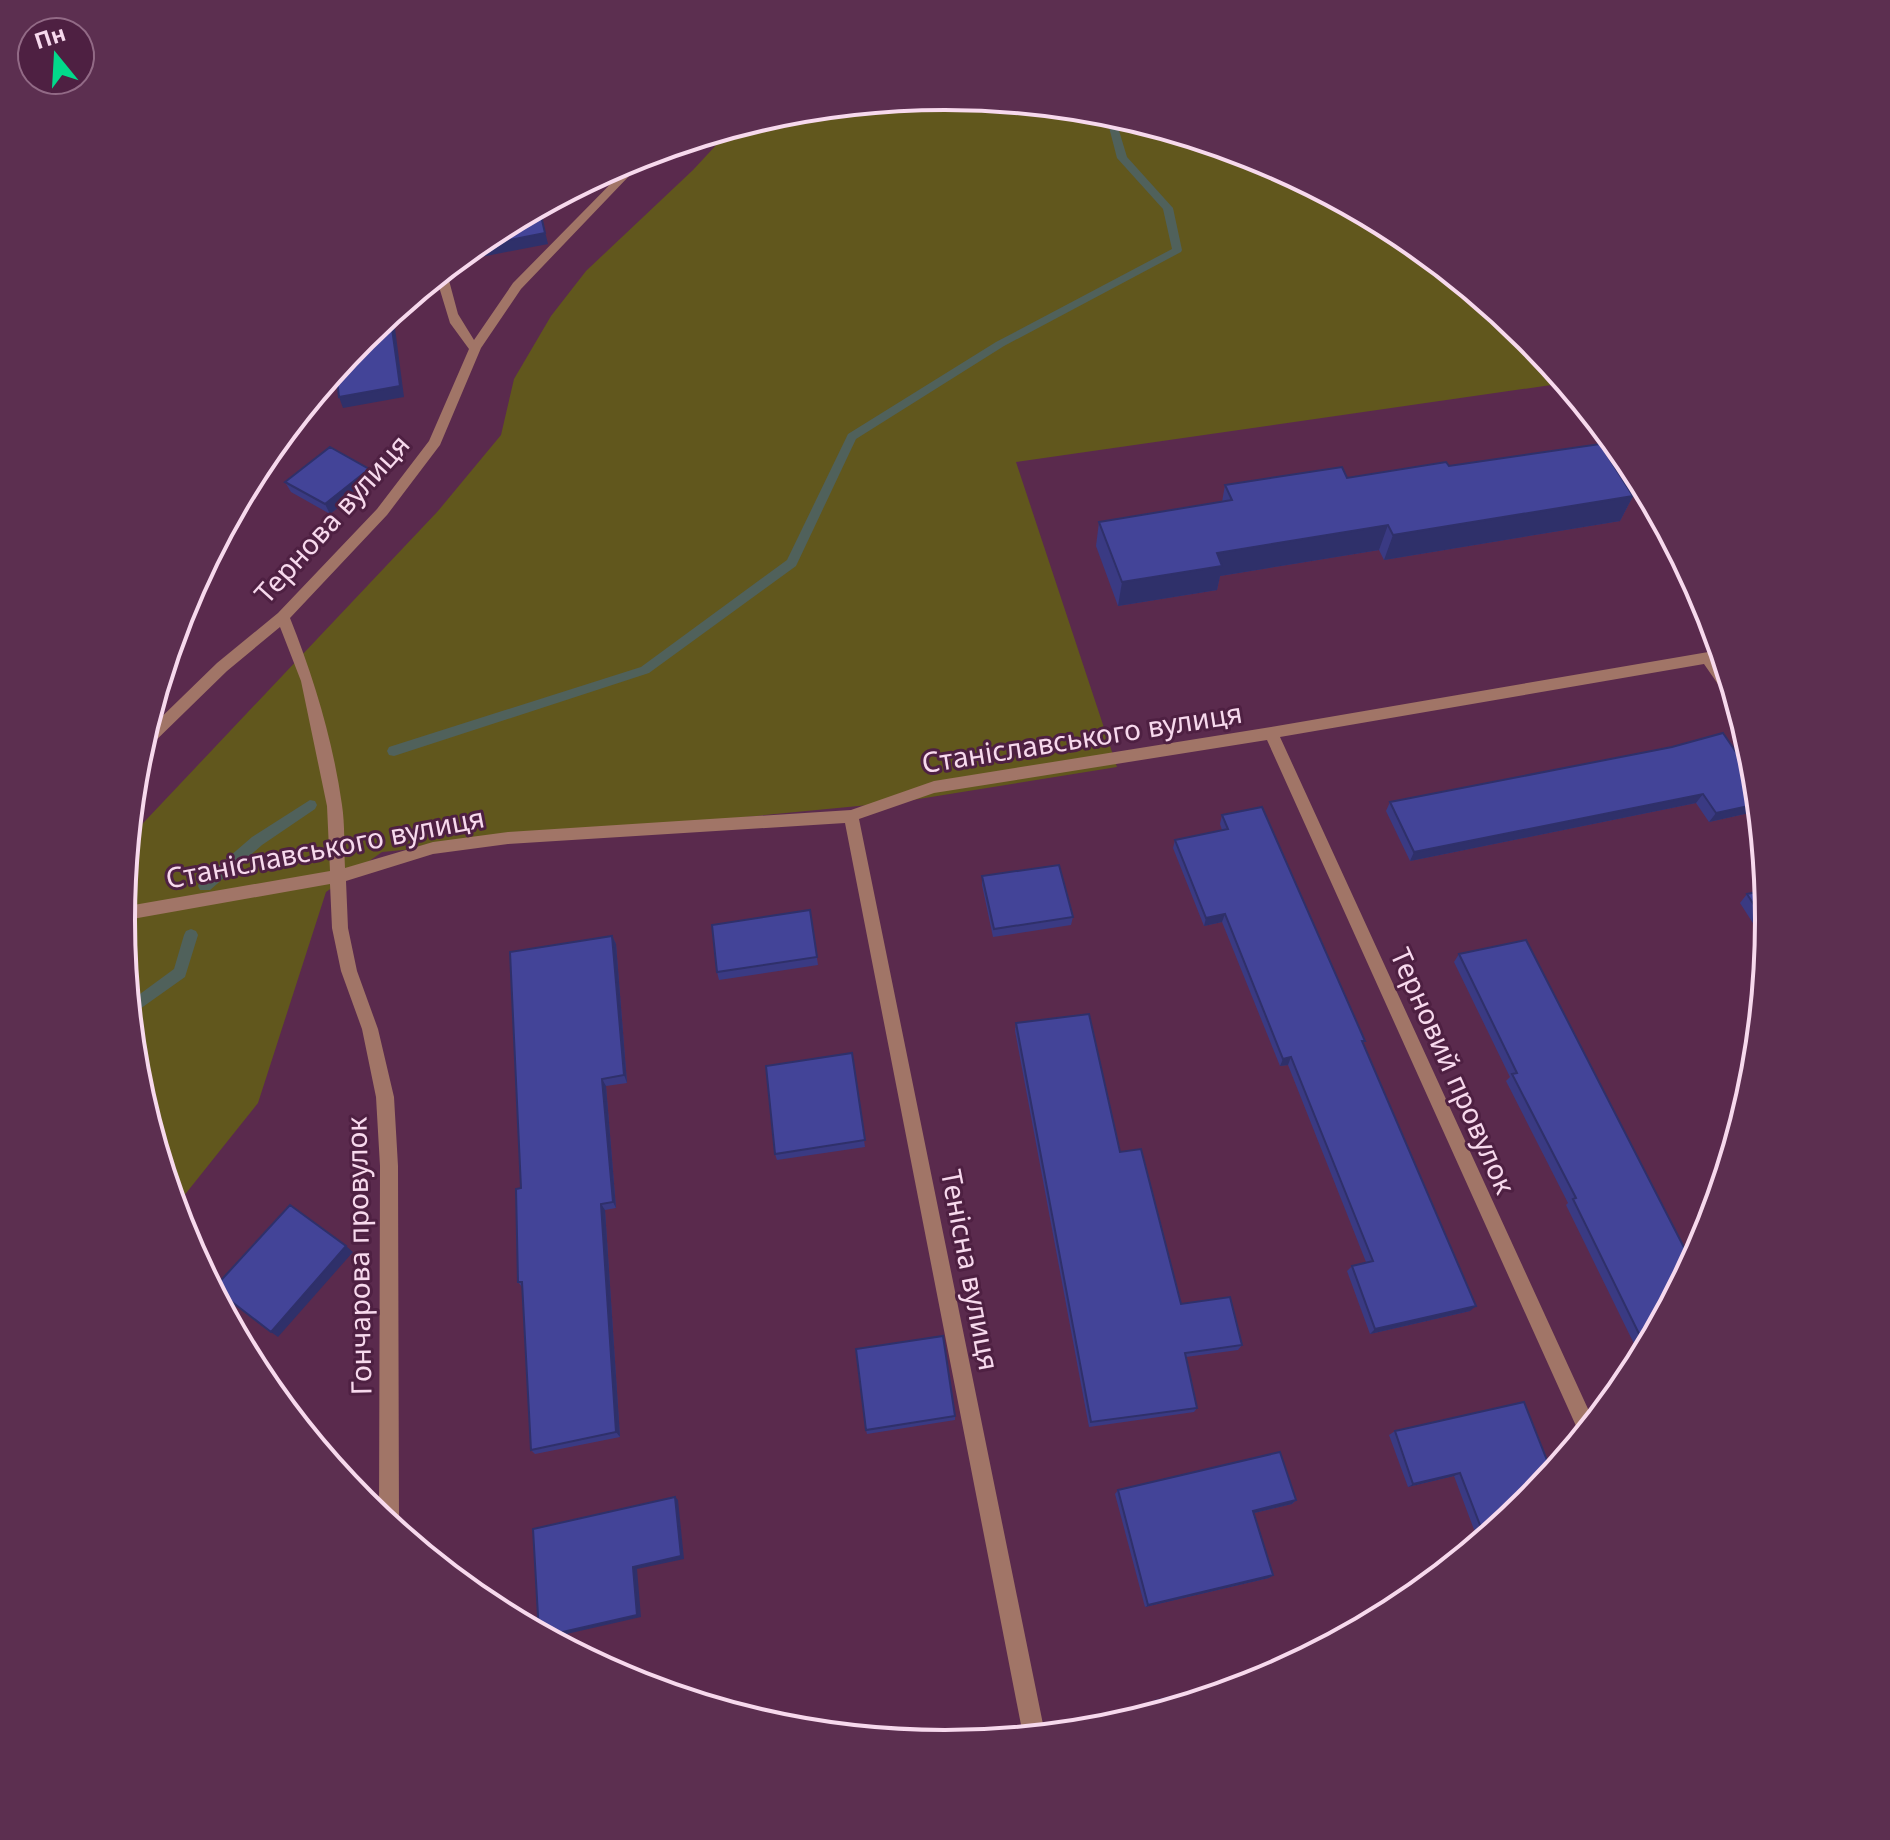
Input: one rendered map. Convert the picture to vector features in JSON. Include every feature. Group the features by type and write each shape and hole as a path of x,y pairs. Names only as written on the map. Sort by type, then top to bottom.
{"street":[{"name":"Тернова вулиця","path":"159,729 222,667 283,617 410,478 435,442 475,348 517,286 623,177"},
{"path":"443,284 446,300 465,340 475,348"},
{"name":"Гончарова провулок","path":"283,617 308,681 335,806 340,928 349,971 370,1029 385,1097 389,1166 389,1509"},
{"name":"Станіславського вулиця","path":"135,912 339,876 433,848 508,838 851,816 934,787 1711,658"},
{"name":"Терновий провулок","path":"1271,733 1582,1420"},
{"name":"Тенісна вулиця","path":"851,816 1032,1725"}],"shaded area":[{"path":"945,110 1051,117 1155,138 1255,172 1350,219 1438,277 1518,347 1553,385 1016,462 1117,767 900,802 382,852 326,892 258,1103 184,1196 163,1130 142,1026 135,920 141,825 438,511 501,435 514,379 551,316 586,271 718,143 735,138 839,117 892,112"}],"building":[{"path":"542,218 545,233 505,241"},
{"path":"392,329 400,386 339,397 338,384"},
{"path":"1600,444 1633,496 1393,535 1388,525 1217,553 1222,566 1122,582 1099,522 1232,500 1225,485 1342,467 1347,478 1446,462 1449,466"},
{"path":"330,447 369,469 325,504 285,482"},
{"path":"1723,733 1737,754 1747,806 1716,813 1703,794 1414,852 1390,802 1672,747"},
{"path":"1262,807 1365,1041 1362,1041 1476,1306 1375,1329 1352,1266 1373,1261 1291,1057 1283,1059 1225,914 1206,918 1175,840 1228,829 1222,815"},
{"path":"1059,865 1073,917 994,929 982,876"},
{"path":"1754,893 1754,906 1747,894"},
{"path":"810,910 817,957 717,972 712,925"},
{"path":"612,936 624,1075 602,1079 613,1202 601,1204 616,1432 531,1450 522,1282 518,1282 516,1189 521,1188 510,952"},
{"path":"1526,940 1685,1248 1640,1335 1573,1199 1576,1198 1512,1074 1517,1073 1459,954"},
{"path":"1089,1014 1120,1152 1141,1149 1181,1304 1230,1297 1242,1345 1185,1353 1197,1408 1091,1422 1016,1023"},
{"path":"852,1053 865,1140 775,1154 766,1066"},
{"path":"290,1205 346,1246 271,1332 232,1302 221,1281"},
{"path":"943,1336 955,1416 866,1430 856,1349"},
{"path":"1524,1402 1547,1461 1481,1527 1460,1473 1413,1484 1395,1431"},
{"path":"1280,1452 1296,1500 1253,1511 1273,1575 1148,1605 1118,1490"},
{"path":"675,1497 681,1556 633,1567 637,1615 561,1632 538,1620 533,1529"}],"waterway":[{"path":"394,751 645,670 792,563 852,437 1000,344 1177,250 1168,208 1122,158 1113,128"},
{"path":"205,886 257,841 310,805"},
{"path":"140,1003 180,973 191,935"}]}
